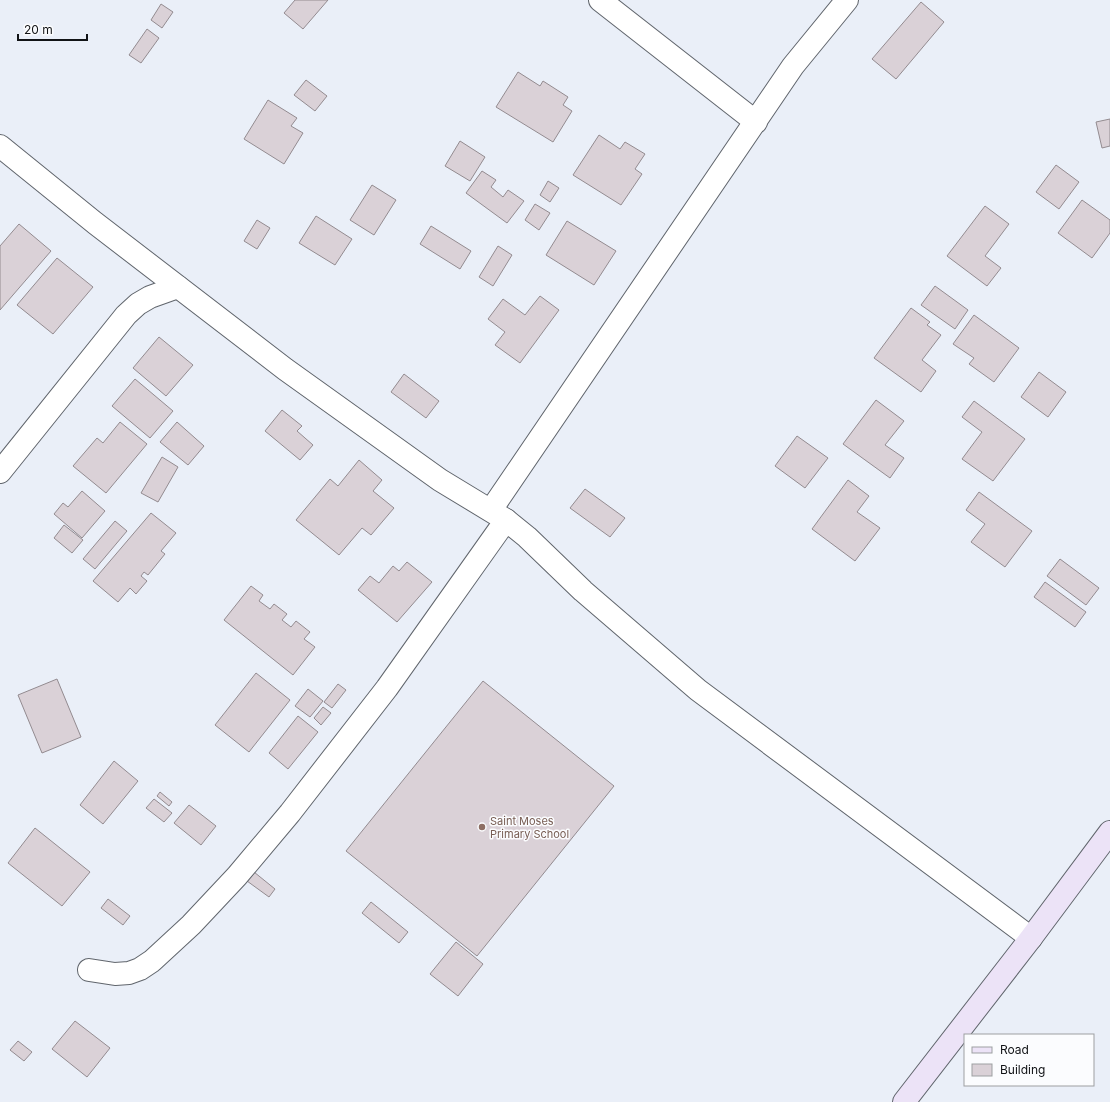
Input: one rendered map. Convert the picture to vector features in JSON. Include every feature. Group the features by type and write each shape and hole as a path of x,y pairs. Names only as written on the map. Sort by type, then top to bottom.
{"main road":[{"path":"904,1102 1031,938 1110,832"}],"street":[{"path":"600,0 756,122"},
{"path":"89,970 115,974 129,973 140,969 152,961 191,925 237,876 290,813 387,688 498,515 756,122 794,66 847,0"},
{"path":"0,146 95,223 285,369 440,480 498,515 527,537 583,591 698,690 1031,938"},
{"path":"0,472 126,315 138,304 150,297 178,287"}],"building":[{"path":"295,0 328,0 303,29 284,13"},
{"path":"921,2 944,22 896,79 872,59"},
{"path":"161,4 173,12 162,28 151,20"},
{"path":"147,29 159,38 141,63 129,55"},
{"path":"518,72 540,86 543,81 568,97 563,105 572,111 553,142 496,107"},
{"path":"306,80 327,96 315,111 294,95"},
{"path":"268,100 297,118 291,126 303,133 284,164 244,139"},
{"path":"1110,119 1110,146 1102,148 1096,122"},
{"path":"599,135 620,149 625,142 645,154 635,169 642,174 621,205 573,175"},
{"path":"460,141 485,157 470,181 445,166"},
{"path":"1056,165 1079,182 1059,209 1036,192"},
{"path":"482,171 496,180 491,187 503,197 508,190 524,201 507,223 466,193"},
{"path":"548,181 559,188 550,202 540,195"},
{"path":"372,185 396,200 374,235 350,220"},
{"path":"1082,200 1110,220 1110,233 1092,258 1058,233"},
{"path":"535,204 550,213 539,230 525,220"},
{"path":"985,206 1009,224 985,256 1001,268 987,286 947,256"},
{"path":"316,216 352,239 335,265 299,243"},
{"path":"257,220 270,228 257,249 244,241"},
{"path":"567,221 616,251 594,285 546,255"},
{"path":"19,224 51,251 0,310 0,246"},
{"path":"431,226 471,251 460,269 420,244"},
{"path":"498,246 512,255 493,286 479,277"},
{"path":"57,258 93,287 53,334 17,305"},
{"path":"935,286 968,310 955,329 921,305"},
{"path":"540,296 559,310 520,363 495,345 505,332 488,319 503,299 525,315"},
{"path":"911,308 930,322 927,325 941,335 922,360 936,371 921,392 874,358"},
{"path":"974,315 1019,348 994,382 969,364 974,358 953,344"},
{"path":"159,337 193,365 166,396 133,368"},
{"path":"1039,372 1066,392 1048,417 1021,397"},
{"path":"404,374 439,401 426,418 391,392"},
{"path":"135,379 173,411 150,438 112,406"},
{"path":"876,400 904,421 885,445 904,458 890,478 843,444"},
{"path":"974,401 1025,439 993,481 962,459 982,432 962,417"},
{"path":"282,410 302,426 297,431 313,445 300,460 265,431"},
{"path":"120,422 147,444 106,493 73,466 97,438 103,443"},
{"path":"177,422 204,446 188,465 160,442"},
{"path":"797,436 828,458 805,488 775,466"},
{"path":"162,457 178,467 158,502 141,493"},
{"path":"359,460 382,480 373,491 394,508 371,535 362,528 339,555 296,520 330,479 338,486"},
{"path":"848,480 869,496 857,512 880,528 855,561 812,529"},
{"path":"585,489 625,518 610,537 570,508"},
{"path":"82,491 105,511 82,538 54,514 63,503 68,507"},
{"path":"979,492 1032,531 1005,567 971,542 985,524 966,510"},
{"path":"151,513 176,533 161,551 165,554 148,575 144,572 141,576 147,581 136,594 130,588 118,602 93,581"},
{"path":"115,521 127,531 95,569 83,559"},
{"path":"64,525 83,540 72,553 54,538"},
{"path":"1060,559 1099,588 1086,605 1047,576"},
{"path":"407,562 432,582 397,622 358,590 370,576 379,583 393,566 399,571"},
{"path":"1045,582 1086,612 1075,627 1034,597"},
{"path":"251,586 263,595 259,601 270,609 274,604 287,614 282,620 291,627 296,621 310,632 304,639 315,647 293,675 224,620"},
{"path":"256,673 290,700 249,752 215,725"},
{"path":"57,679 81,737 42,753 18,695"},
{"path":"483,681 614,786 477,956 346,851"},
{"path":"338,684 346,690 332,708 324,702"},
{"path":"308,689 323,701 310,717 295,706"},
{"path":"323,707 331,713 321,725 314,718"},
{"path":"298,716 318,732 288,769 269,753"},
{"path":"114,761 138,781 103,824 80,805"},
{"path":"160,792 172,802 169,806 157,796"},
{"path":"154,799 172,813 164,822 146,808"},
{"path":"189,805 216,826 201,845 174,823"},
{"path":"35,828 90,872 62,906 8,863"},
{"path":"254,872 275,889 269,897 247,881"},
{"path":"108,899 130,916 123,925 101,908"},
{"path":"371,902 408,932 399,943 362,913"},
{"path":"456,942 483,964 458,996 430,974"},
{"path":"75,1021 110,1048 87,1077 52,1049"},
{"path":"18,1041 32,1052 24,1061 10,1050"}],"place":[{"name":"Saint Moses Primary School","path":"482,827"}]}
